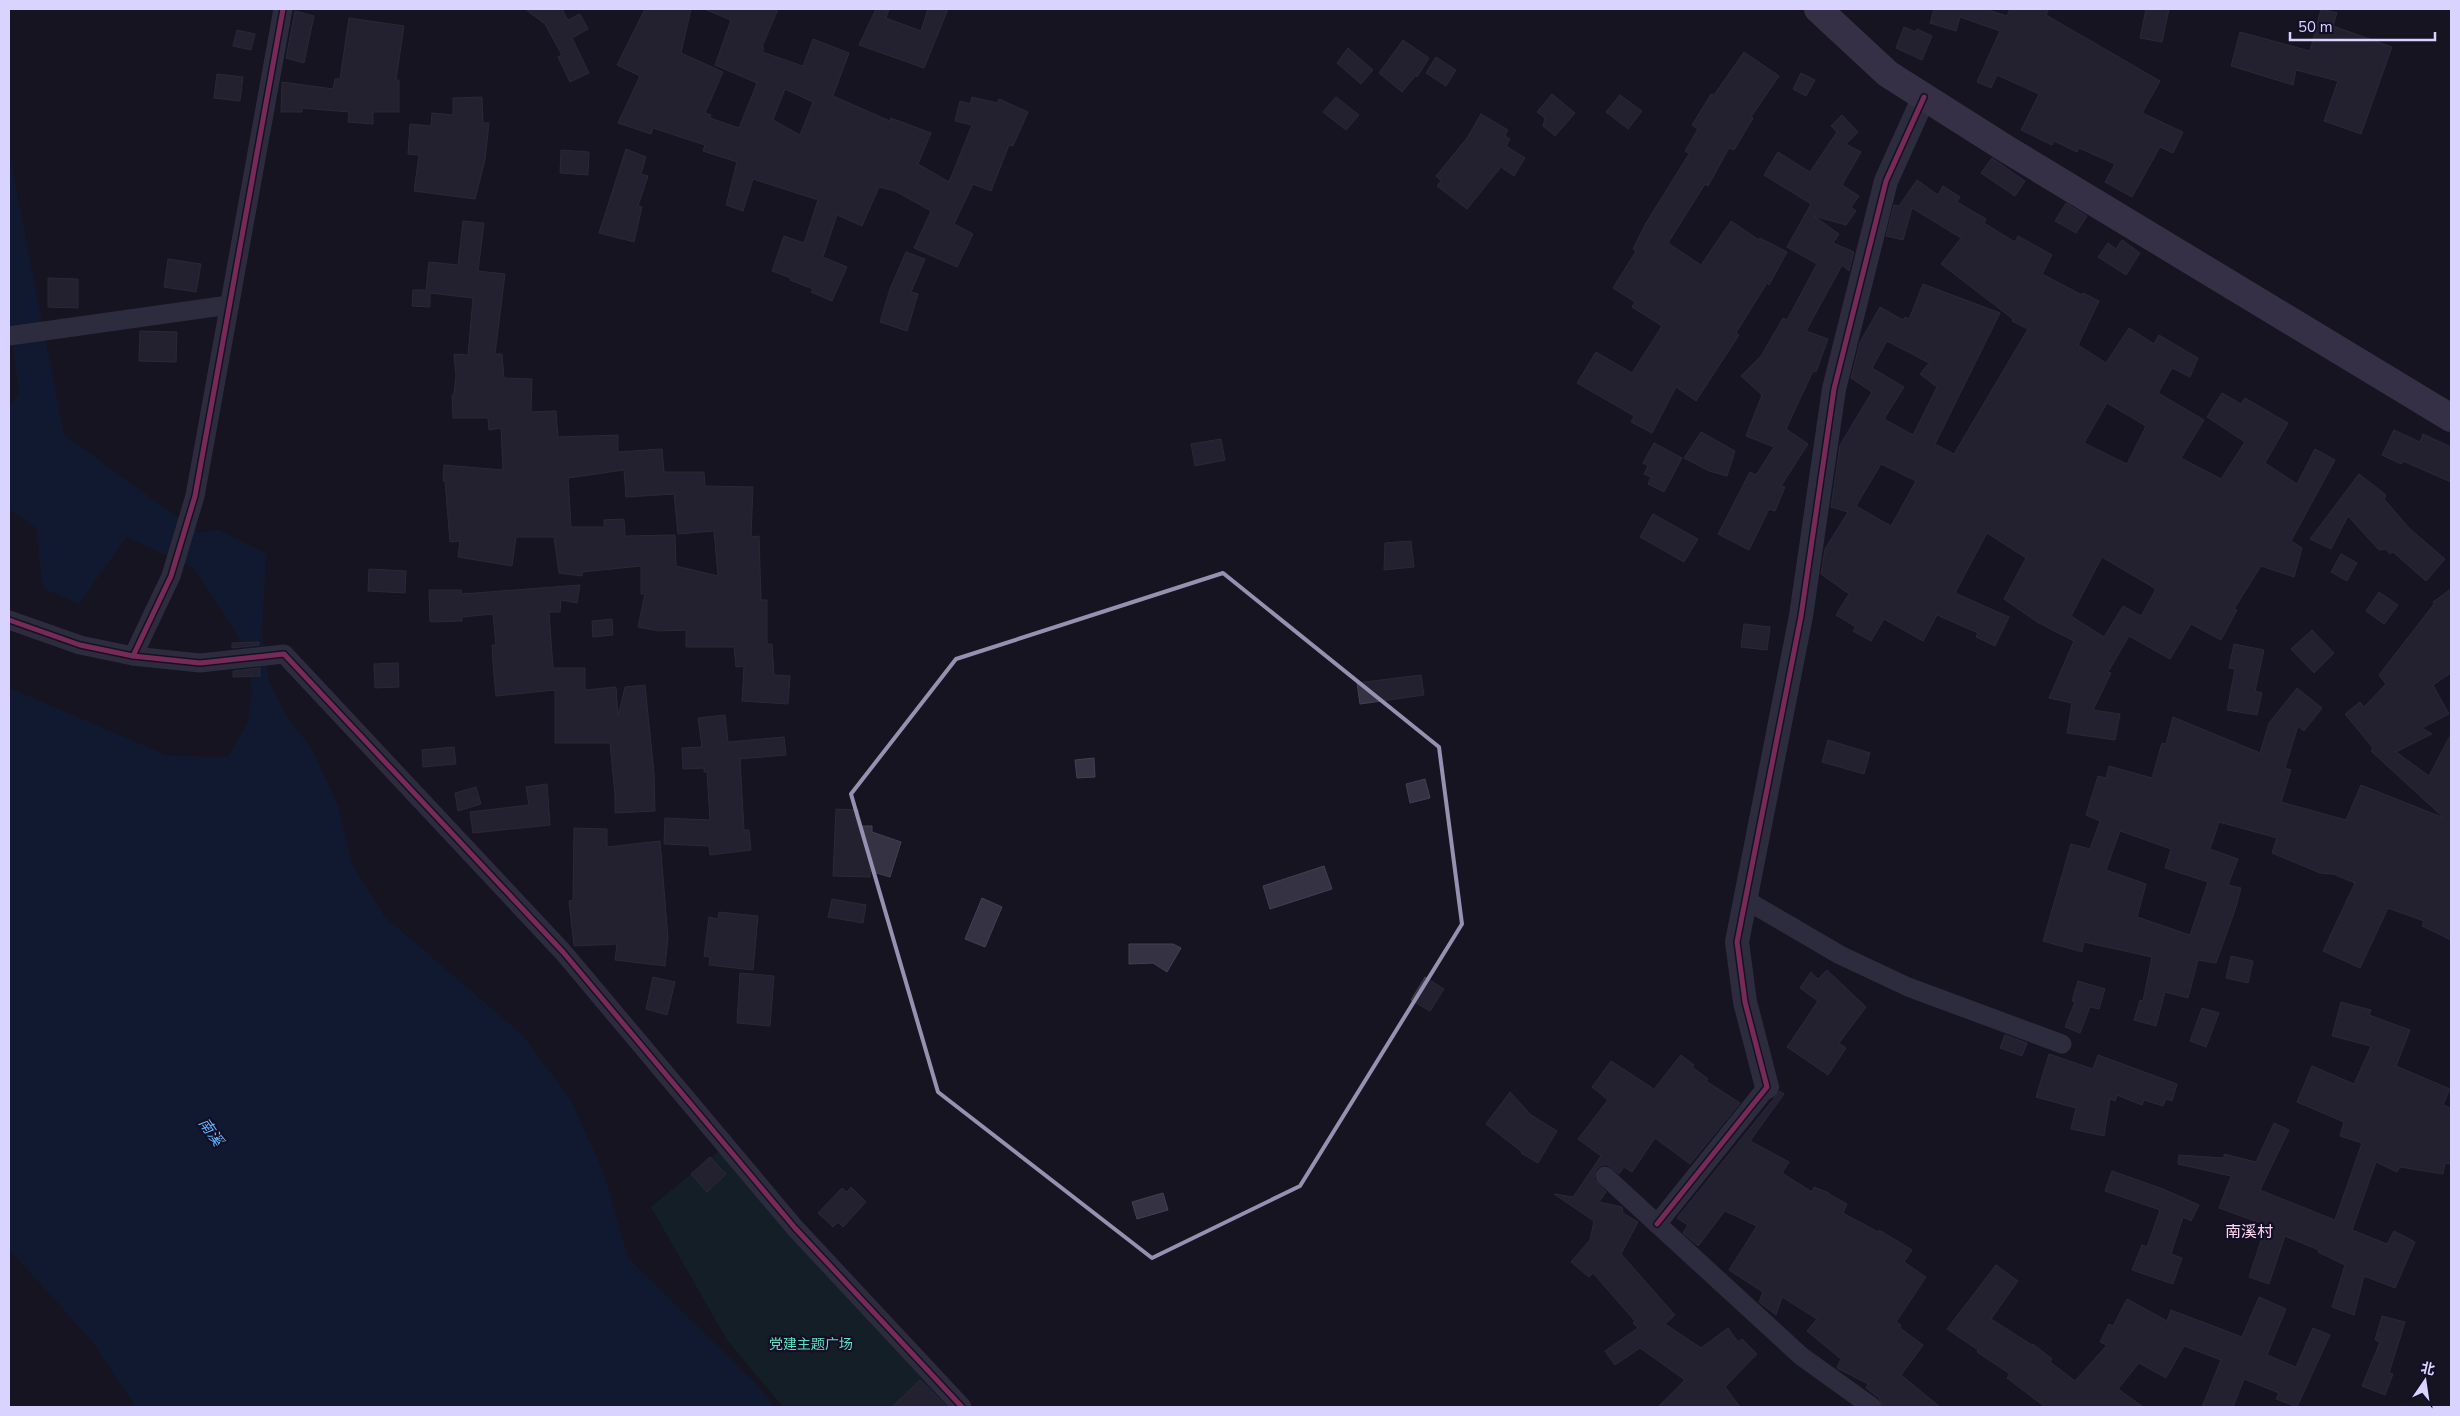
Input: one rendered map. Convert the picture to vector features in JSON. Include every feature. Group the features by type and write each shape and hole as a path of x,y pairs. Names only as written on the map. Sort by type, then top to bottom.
{"main road":[{"path":"1818,9 1888,74 2451,418"}],"street":[{"path":"133,656 171,576 195,496 283,9"},
{"path":"1657,1224 1767,1087 1745,1002 1737,942 1801,616 1834,389 1886,181 1924,97"},
{"path":"9,336 55,328 229,305"},
{"path":"9,620 80,644 133,656 200,663 284,654 563,952 795,1228 962,1407"},
{"path":"1746,900 1840,955 1908,987 2062,1044"},
{"path":"1605,1176 1801,1356 1872,1407"}],"highlighted area":[{"path":"1223,573 1439,747 1462,924 1300,1186 1152,1258 938,1092 851,794 956,659"}],"green space":[{"name":"党建主题广场","path":"719,1151 954,1407 783,1407 727,1340 651,1207"}],"water":[{"name":"南溪","path":"9,152 64,435 199,533 218,530 266,553 262,634 269,682 287,717 313,751 338,806 352,864 384,916 522,1035 570,1099 603,1171 628,1258 761,1389 774,1407 136,1407 92,1341 9,1249 9,688 168,756 228,757 248,723 252,687 240,639 194,568 126,537 79,604 43,588 36,528 9,509 9,407 19,394 9,315"}],"building":[{"path":"525,9 562,9 568,20 580,14 588,29 572,38 589,73 570,82 558,57 562,55 545,24"},
{"path":"645,9 691,9 681,53 723,72 705,113 711,115 710,118 739,128 757,83 715,65 731,20 704,9 778,9 762,47 764,48 762,52 803,66 813,39 849,53 833,96 890,121 891,118 931,133 918,164 949,182 972,125 955,121 960,101 970,104 972,97 997,103 999,99 1028,112 1013,146 1009,145 991,191 973,184 954,224 973,234 957,267 914,248 931,211 895,191 879,187 862,226 837,215 823,257 847,267 832,301 811,292 813,289 790,280 791,278 772,271 784,236 804,243 818,200 753,179 743,211 726,205 737,162 703,151 705,145 653,128 651,134 618,123 640,76 617,65","holes":["785,89 813,102 800,135 773,120"]},
{"path":"876,9 889,9 886,18 921,31 928,9 948,9 924,68 859,45"},
{"path":"1934,9 1985,9 2007,16 2010,9 2049,9 2046,15 2160,81 2142,113 2183,132 2173,153 2160,147 2132,197 2105,182 2115,164 2079,148 2077,152 2054,141 2052,145 2021,130 2039,94 1997,75 1991,88 1977,82 2000,31 1960,17 1956,31 1930,23"},
{"path":"2146,9 2169,9 2162,42 2140,38"},
{"path":"2321,9 2337,13 2333,26 2392,47 2361,134 2324,121 2338,81 2296,70 2293,85 2231,66 2240,32 2310,51"},
{"path":"295,11 314,16 304,63 286,58"},
{"path":"349,18 404,26 396,80 399,80 399,112 373,112 373,124 348,122 349,112 302,108 302,112 281,112 282,82 333,89 335,79 340,79"},
{"path":"1904,27 1916,32 1917,29 1932,36 1922,60 1896,48"},
{"path":"237,30 255,34 251,50 233,46"},
{"path":"1403,40 1429,58 1417,77 1416,75 1402,92 1379,73"},
{"path":"1348,48 1373,70 1361,84 1337,63"},
{"path":"1744,52 1779,76 1751,117 1753,118 1734,150 1729,148 1708,186 1705,184 1668,243 1701,265 1731,221 1759,240 1760,238 1787,252 1769,285 1767,283 1736,333 1739,335 1696,401 1676,387 1652,433 1631,422 1634,416 1577,383 1596,352 1632,373 1662,326 1632,307 1635,302 1613,288 1636,251 1633,249 1646,223 1689,154 1685,151 1698,129 1692,125 1711,94 1714,95"},
{"path":"1436,57 1456,70 1446,86 1426,73"},
{"path":"1801,73 1815,80 1806,96 1793,89"},
{"path":"217,74 243,77 240,101 214,98"},
{"path":"1552,94 1575,113 1555,136 1543,126 1545,118 1537,112"},
{"path":"1620,95 1642,111 1628,129 1606,112"},
{"path":"482,97 483,123 489,123 485,160 475,199 414,191 419,155 408,154 410,124 431,126 432,113 453,115 453,98"},
{"path":"1336,97 1359,115 1346,130 1323,112"},
{"path":"1481,114 1508,130 1505,136 1510,139 1506,146 1525,158 1514,176 1501,167 1467,209 1437,186 1441,181 1436,176 1467,138"},
{"path":"1842,115 1858,132 1846,144 1861,152 1842,185 1859,196 1851,207 1856,211 1846,225 1814,216 1839,234 1833,243 1854,252 1849,271 1842,265 1806,331 1828,339 1816,372 1813,371 1786,429 1808,444 1781,486 1785,487 1775,511 1769,509 1749,550 1718,534 1750,472 1756,475 1774,447 1746,436 1762,395 1741,376 1761,356 1783,318 1787,320 1817,264 1787,247 1811,204 1764,175 1778,152 1810,172 1837,132 1831,126"},
{"path":"626,149 646,157 641,174 648,176 638,206 642,207 634,242 599,233"},
{"path":"561,150 589,152 588,175 560,173"},
{"path":"1992,158 2025,181 2015,196 1981,173"},
{"path":"1917,180 1938,195 1943,186 1960,197 1957,202 1986,219 1984,223 2015,242 2018,236 2052,255 2042,274 2082,295 2083,293 2099,301 2078,345 2106,363 2129,328 2154,344 2159,335 2198,358 2190,377 2172,368 2158,393 2204,420 2181,458 2221,479 2245,442 2207,417 2222,393 2241,404 2245,398 2288,423 2265,463 2297,484 2315,449 2335,460 2291,541 2302,548 2294,577 2261,566 2234,609 2237,610 2221,640 2191,624 2170,659 2129,636 2108,672 2111,673 2093,710 2120,714 2115,740 2067,733 2072,703 2049,698 2074,641 2037,622 2004,599 2026,558 1987,533 1955,593 2009,617 1995,646 1976,637 1978,633 1937,615 1923,641 1884,619 1871,641 1853,631 1856,627 1836,615 1849,594 1821,574 1825,549 1848,512 1831,507 1840,445 1872,392 1851,378 1860,342 1880,307 1903,320 1905,317 1909,319 1923,284 2000,313 1935,444 1954,454 2028,329 2012,321 2013,319 1941,264 1961,238 1912,208 1903,240 1886,236 1894,205 1899,206","holes":["1887,341 1929,363 1920,374 1937,387 1913,435 1884,419 1904,387 1872,368","2107,403 2146,426 2127,464 2084,443","1881,464 1916,481 1891,526 1856,506","2102,557 2156,589 2141,616 2123,606 2104,637 2071,616"]},
{"path":"2066,203 2087,216 2076,233 2055,221"},
{"path":"463,221 484,223 478,271 505,274 495,354 502,354 504,378 532,379 531,412 556,411 558,437 618,435 618,452 662,449 664,472 704,472 705,486 753,487 751,537 759,536 761,600 767,600 767,644 772,644 774,675 790,676 788,704 742,701 744,666 736,667 734,647 686,647 686,630 659,631 638,627 645,594 641,594 641,566 582,572 582,576 559,573 554,537 516,537 512,566 458,557 460,541 450,542 445,481 443,481 444,465 503,470 501,428 489,430 488,418 453,418 452,395 454,394 456,376 454,354 468,355 473,298 430,293 430,307 412,306 413,290 426,290 429,262 458,265","holes":["624,470 626,497 674,494 678,534 714,531 718,576 676,566 675,535 625,536 624,519 604,520 604,527 571,527 568,478"]},
{"path":"2122,240 2140,253 2126,275 2098,257 2108,243 2116,249"},
{"path":"906,252 925,259 911,292 918,294 907,331 880,322 890,289"},
{"path":"168,259 201,264 196,292 164,287"},
{"path":"48,278 78,279 78,308 48,307"},
{"path":"140,331 177,332 176,362 139,361"},
{"path":"2394,430 2420,442 2423,434 2451,447 2451,482 2403,461 2401,464 2382,455"},
{"path":"1701,432 1735,451 1727,476 1709,471 1684,458"},
{"path":"1221,439 1225,460 1195,466 1191,444"},
{"path":"1654,443 1682,458 1664,492 1648,484 1651,477 1644,474 1648,466 1643,463"},
{"path":"2359,474 2386,495 2384,499 2410,529 2445,559 2426,581 2393,552 2390,554 2386,549 2379,550 2348,516 2331,549 2310,539"},
{"path":"1653,514 1698,539 1684,562 1640,537"},
{"path":"1411,541 1414,567 1384,570 1385,543"},
{"path":"2341,554 2357,563 2347,581 2331,572"},
{"path":"369,569 406,571 405,593 368,591"},
{"path":"580,585 577,603 561,600 560,612 549,612 553,668 585,668 585,690 616,687 618,716 625,687 645,685 654,773 655,811 615,813 610,743 555,743 555,690 496,696 492,645 496,645 493,614 462,617 462,621 430,622 429,590 461,590 462,594"},
{"path":"2451,589 2451,673 2433,685 2449,714 2422,728 2432,734 2396,752 2429,776 2451,734 2451,940 2422,926 2424,921 2388,908 2360,968 2323,951 2355,883 2333,874 2320,873 2272,853 2277,838 2219,822 2210,849 2238,859 2228,885 2241,888 2235,910 2216,963 2198,960 2188,998 2165,992 2156,1026 2134,1020 2140,1000 2143,1001 2152,957 2084,942 2082,952 2043,941 2071,844 2090,849 2100,821 2086,815 2098,776 2106,778 2109,766 2152,778 2162,743 2166,744 2173,717 2260,753 2269,723 2297,688 2322,708 2304,731 2298,726 2285,768 2291,770 2281,802 2346,820 2361,785 2444,818 2371,751 2373,748 2345,714 2360,702 2364,707 2386,684 2379,675 2434,604 2433,602","holes":["2120,831 2171,849 2165,868 2208,882 2190,935 2137,917 2146,884 2106,870"]},
{"path":"2379,592 2398,605 2384,624 2366,611"},
{"path":"612,619 613,635 593,637 592,621"},
{"path":"1744,624 1770,627 1767,650 1741,647"},
{"path":"2312,630 2334,653 2314,673 2291,649"},
{"path":"259,642 259,645 232,648 232,643"},
{"path":"2234,644 2264,650 2255,691 2262,693 2257,715 2227,710 2235,669 2229,668"},
{"path":"398,663 399,687 375,688 374,664"},
{"path":"260,668 260,676 233,677 233,671"},
{"path":"1421,675 1424,695 1360,704 1357,683"},
{"path":"725,715 728,742 784,737 786,755 740,759 744,830 749,830 751,850 710,855 709,846 664,844 665,818 710,820 707,772 704,772 704,768 683,769 682,748 702,747 698,718"},
{"path":"1828,740 1870,753 1864,774 1822,762"},
{"path":"454,747 456,764 423,767 422,750"},
{"path":"1094,758 1095,777 1077,778 1075,760"},
{"path":"1425,779 1430,798 1410,803 1406,784"},
{"path":"547,784 550,825 473,833 470,812 529,805 526,787"},
{"path":"476,787 481,804 458,811 455,793"},
{"path":"836,809 858,810 857,826 872,826 872,832 901,842 890,877 870,871 870,877 833,876"},
{"path":"574,828 607,829 607,847 660,841 668,938 665,966 615,960 617,944 574,946 569,901 573,900"},
{"path":"1324,866 1332,889 1270,909 1263,886"},
{"path":"982,898 1002,907 985,947 965,939"},
{"path":"832,899 866,905 863,923 828,917"},
{"path":"719,912 758,916 753,970 709,965 710,957 704,956 709,917 718,919"},
{"path":"1129,944 1173,944 1181,948 1167,972 1153,963 1129,964"},
{"path":"2231,956 2253,961 2248,983 2226,978"},
{"path":"1827,970 1866,1007 1839,1043 1846,1048 1828,1075 1787,1047 1818,1001 1800,988 1811,972 1818,979"},
{"path":"740,973 774,976 770,1026 737,1023"},
{"path":"653,977 675,982 667,1015 646,1009"},
{"path":"1425,977 1444,989 1430,1011 1411,1000"},
{"path":"2078,981 2105,989 2099,1009 2090,1007 2080,1033 2065,1027 2075,1002 2072,1001"},
{"path":"2341,1002 2371,1010 2369,1015 2410,1030 2396,1066 2450,1089 2443,1105 2451,1108 2451,1164 2445,1163 2443,1174 2400,1167 2397,1172 2376,1162 2352,1230 2387,1244 2394,1231 2415,1242 2395,1288 2364,1276 2354,1315 2332,1307 2345,1265 2318,1252 2319,1250 2285,1236 2269,1284 2249,1277 2266,1225 2219,1208 2231,1176 2178,1164 2179,1155 2224,1158 2224,1154 2256,1162 2274,1123 2289,1130 2260,1190 2335,1220 2362,1143 2340,1136 2344,1122 2297,1102 2312,1066 2354,1084 2371,1046 2332,1036"},
{"path":"2202,1008 2219,1013 2206,1047 2190,1041"},
{"path":"2005,1035 2027,1043 2022,1056 2000,1048"},
{"path":"2049,1054 2093,1069 2098,1055 2177,1084 2172,1101 2166,1099 2163,1106 2144,1100 2142,1105 2117,1095 2115,1101 2110,1099 2104,1136 2071,1129 2076,1108 2036,1097"},
{"path":"1681,1055 1694,1065 1692,1067 1708,1079 1706,1081 1740,1103 1690,1164 1655,1138 1632,1172 1624,1167 1619,1174 1608,1165 1602,1165 1596,1169 1594,1179 1606,1192 1599,1202 1622,1207 1623,1213 1638,1222 1621,1254 1675,1315 1665,1324 1701,1348 1728,1328 1738,1342 1742,1339 1757,1354 1725,1387 1740,1407 1658,1407 1685,1380 1640,1348 1615,1365 1605,1351 1638,1328 1633,1323 1635,1321 1593,1273 1589,1277 1571,1262 1590,1240 1594,1221 1554,1194 1573,1197 1601,1156 1578,1139 1608,1100 1592,1087 1611,1061 1654,1089"},
{"path":"1780,1091 1784,1094 1750,1141 1789,1162 1782,1173 1812,1192 1814,1187 1829,1193 1847,1204 1843,1213 1878,1232 1879,1230 1912,1250 1904,1262 1926,1277 1896,1322 1901,1325 1900,1328 1923,1345 1901,1375 1940,1407 1883,1407 1879,1398 1866,1388 1868,1384 1837,1368 1841,1359 1807,1331 1817,1319 1782,1297 1776,1315 1759,1302 1763,1292 1729,1270 1757,1226 1725,1211 1698,1246 1683,1233 1688,1225 1677,1218"},
{"path":"1510,1092 1531,1115 1557,1131 1538,1163 1521,1153 1486,1124"},
{"path":"710,1157 726,1174 707,1192 691,1174"},
{"path":"2112,1171 2163,1189 2199,1205 2191,1221 2183,1217 2171,1254 2182,1258 2173,1284 2132,1270 2142,1245 2147,1247 2160,1210 2105,1191"},
{"path":"851,1187 866,1202 843,1227 838,1222 833,1227 818,1213 842,1188 847,1192"},
{"path":"1163,1193 1168,1210 1137,1219 1132,1202"},
{"path":"1996,1265 2018,1281 1991,1319 2033,1344 2052,1359 2050,1362 2075,1381 2107,1345 2100,1342 2109,1324 2113,1326 2127,1299 2167,1321 2171,1310 2242,1337 2259,1297 2286,1309 2267,1355 2296,1367 2313,1328 2330,1335 2297,1407 2276,1399 2279,1393 2244,1379 2233,1407 2202,1407 2221,1360 2184,1346 2166,1378 2139,1363 2118,1389 2143,1407 2045,1407 2007,1378 2010,1374 1947,1329"},
{"path":"2382,1316 2405,1322 2389,1373 2393,1374 2385,1395 2362,1386 2380,1342 2375,1340"},
{"path":"920,1380 947,1407 892,1407"}],"cycle path":[{"path":"133,656 171,576 195,496 283,9"},
{"path":"1657,1224 1767,1087 1745,1002 1737,942 1801,616 1834,389 1886,181 1924,97"},
{"path":"9,620 80,645 133,656 200,663 284,654 563,952 795,1228 962,1407"}],"district":[{"name":"南溪村","path":"2249,1231"}]}
